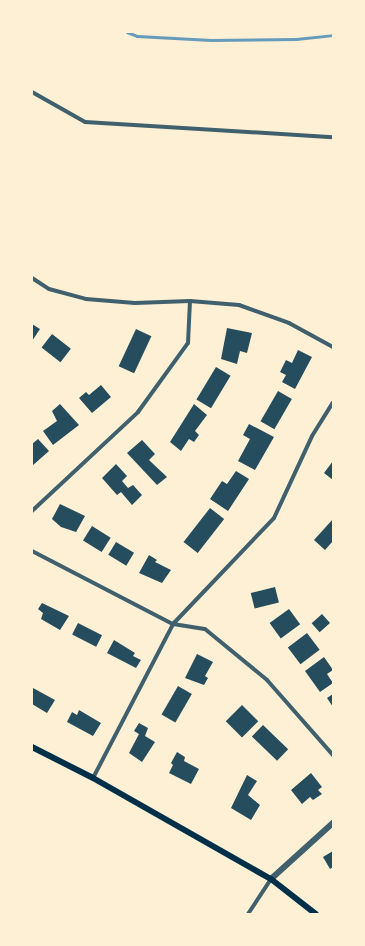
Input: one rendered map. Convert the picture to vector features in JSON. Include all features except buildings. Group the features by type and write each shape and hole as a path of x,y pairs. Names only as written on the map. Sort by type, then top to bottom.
{"main road":[{"path":"32,747 93,778 271,879 316,914"}],"street":[{"path":"32,92 85,122 333,137"},
{"path":"32,278 49,289 86,299 135,303 190,301 239,306 289,323 333,347"},
{"path":"32,511 138,412 188,343 190,301"},
{"path":"93,778 173,624 274,518 312,436 333,403"},
{"path":"32,551 173,624 206,629 267,680 333,755"},
{"path":"248,914 271,879 333,823"}],"waterway":[{"path":"127,32 137,36 211,40 296,39 333,35"}]}
